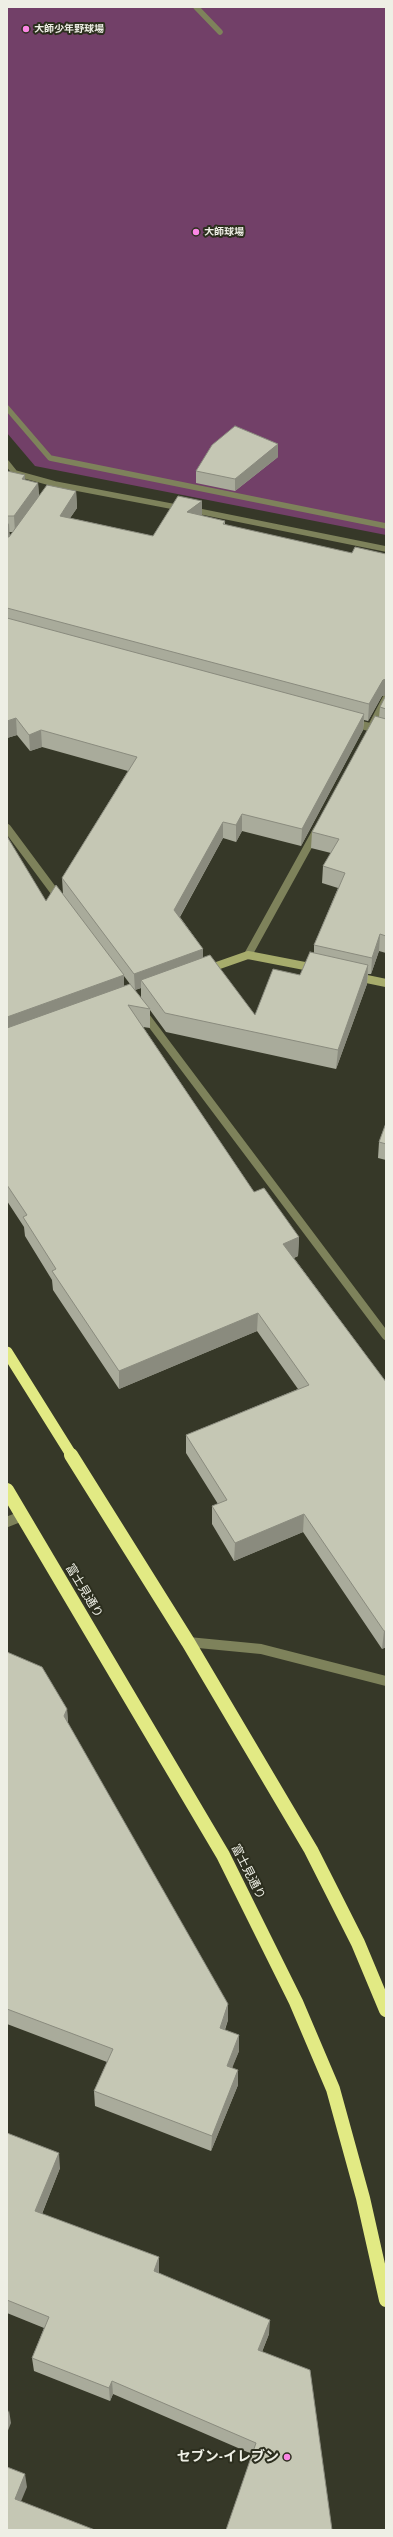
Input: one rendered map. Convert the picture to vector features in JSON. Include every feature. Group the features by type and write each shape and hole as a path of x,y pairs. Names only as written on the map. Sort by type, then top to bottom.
{"highway":[{"path":"7,1352 188,1642 311,1850 358,1943 386,2010"},
{"name":"富士見通り","path":"7,1490 223,1855 296,2002 333,2089 364,2198 386,2300"}],"street":[{"path":"196,7 220,32"},
{"path":"7,408 50,458 386,526"},
{"path":"7,463 15,473 55,484 386,549"},
{"path":"48,493 55,484"},
{"path":"368,734 386,698"},
{"path":"344,720 386,731"},
{"path":"248,955 320,823"},
{"path":"7,828 64,905"},
{"path":"197,974 248,955 320,969"},
{"path":"349,975 386,983"},
{"path":"140,1009 385,1332"},
{"path":"7,1522 22,1516"},
{"path":"188,1642 261,1649 386,1681"}],"shaded area":[{"path":"7,7 386,7 386,535 35,466 7,433"}],"building":[{"path":"235,426 278,444 235,479 196,471 212,445"},
{"path":"7,471 25,475 22,479 38,483 14,516 7,516"},
{"path":"47,485 76,491 60,516 153,536 178,496 202,501 187,512 225,521 223,524 352,553 355,547 386,554 386,679 383,680 369,704 7,608 7,537 9,537"},
{"path":"7,618 364,714 302,829 242,814 236,825 223,822 174,910 203,949 134,974 62,878 137,757 41,730 29,735 16,718 7,721"},
{"path":"386,695 386,709 380,707"},
{"path":"375,716 386,719 386,936 380,934 372,958 314,945 345,873 323,866 339,839 312,832"},
{"path":"8,838 46,901 56,885 124,975 7,1017"},
{"path":"310,952 368,965 338,1050 165,1013 141,980 210,955 255,1015 273,969 300,975"},
{"path":"130,984 150,1009 128,1005 254,1192 264,1188 299,1237 283,1244 386,1382 386,1631 384,1631 304,1514 235,1543 212,1506 227,1500 186,1435 309,1385 258,1313 119,1371 52,1271 56,1269 23,1217 27,1215 7,1185 7,1028"},
{"path":"386,1123 386,1144 379,1142"},
{"path":"7,1652 42,1667 67,1709 64,1716 228,2004 220,2028 239,2035 227,2066 238,2070 212,2136 94,2091 113,2049 7,2009"},
{"path":"7,2133 59,2153 35,2211 159,2257 154,2271 270,2320 258,2350 310,2370 332,2530 226,2530 256,2443 112,2381 109,2388 32,2358 49,2317 7,2300"},
{"path":"7,2467 25,2474 15,2499 95,2530 7,2530"}],"place":[{"name":"大師少年野球場","path":"26,29"},
{"name":"大師球場","path":"196,232"},
{"name":"セブン-イレブン","path":"287,2457"}]}
